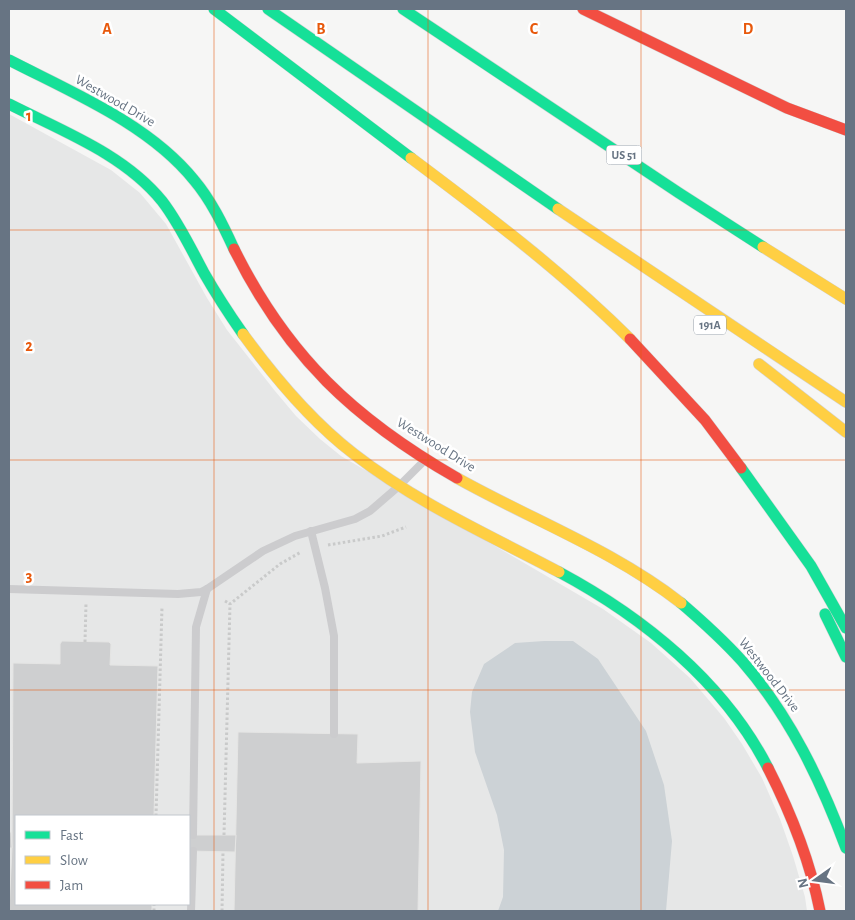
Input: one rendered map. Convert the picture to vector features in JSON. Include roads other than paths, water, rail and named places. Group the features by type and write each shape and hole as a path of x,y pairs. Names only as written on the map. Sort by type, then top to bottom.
{"main road":[{"path":"214,9 518,239 584,295 647,356 705,420 747,474 818,576 846,628"},
{"path":"268,9 572,219 846,402"},
{"name":"US 51","path":"403,9 680,193 846,299"},
{"path":"584,9 787,108 846,130"},
{"name":"Westwood Drive","path":"9,60 121,119 156,143 177,162 204,194 259,294 296,351 344,399 383,430 426,459 480,491 602,551 644,576 678,601 712,630 743,662 795,733 834,811 846,848"},
{"path":"9,104 115,160 150,188 174,216 219,298 269,371 325,430 367,465 399,486 580,583 651,630 683,657 714,689 738,720 762,755 781,789 810,866 820,911"},
{"name":"191A","path":"572,219 706,322"},
{"path":"753,359 846,432"},
{"path":"786,531 846,657"}],"lane":[{"path":"9,589 178,594 201,592 263,551 295,536 362,516 375,508 426,459"},
{"path":"311,531 334,636 334,734"},
{"path":"193,835 196,626 207,589"},
{"path":"191,911 193,851"}]}
